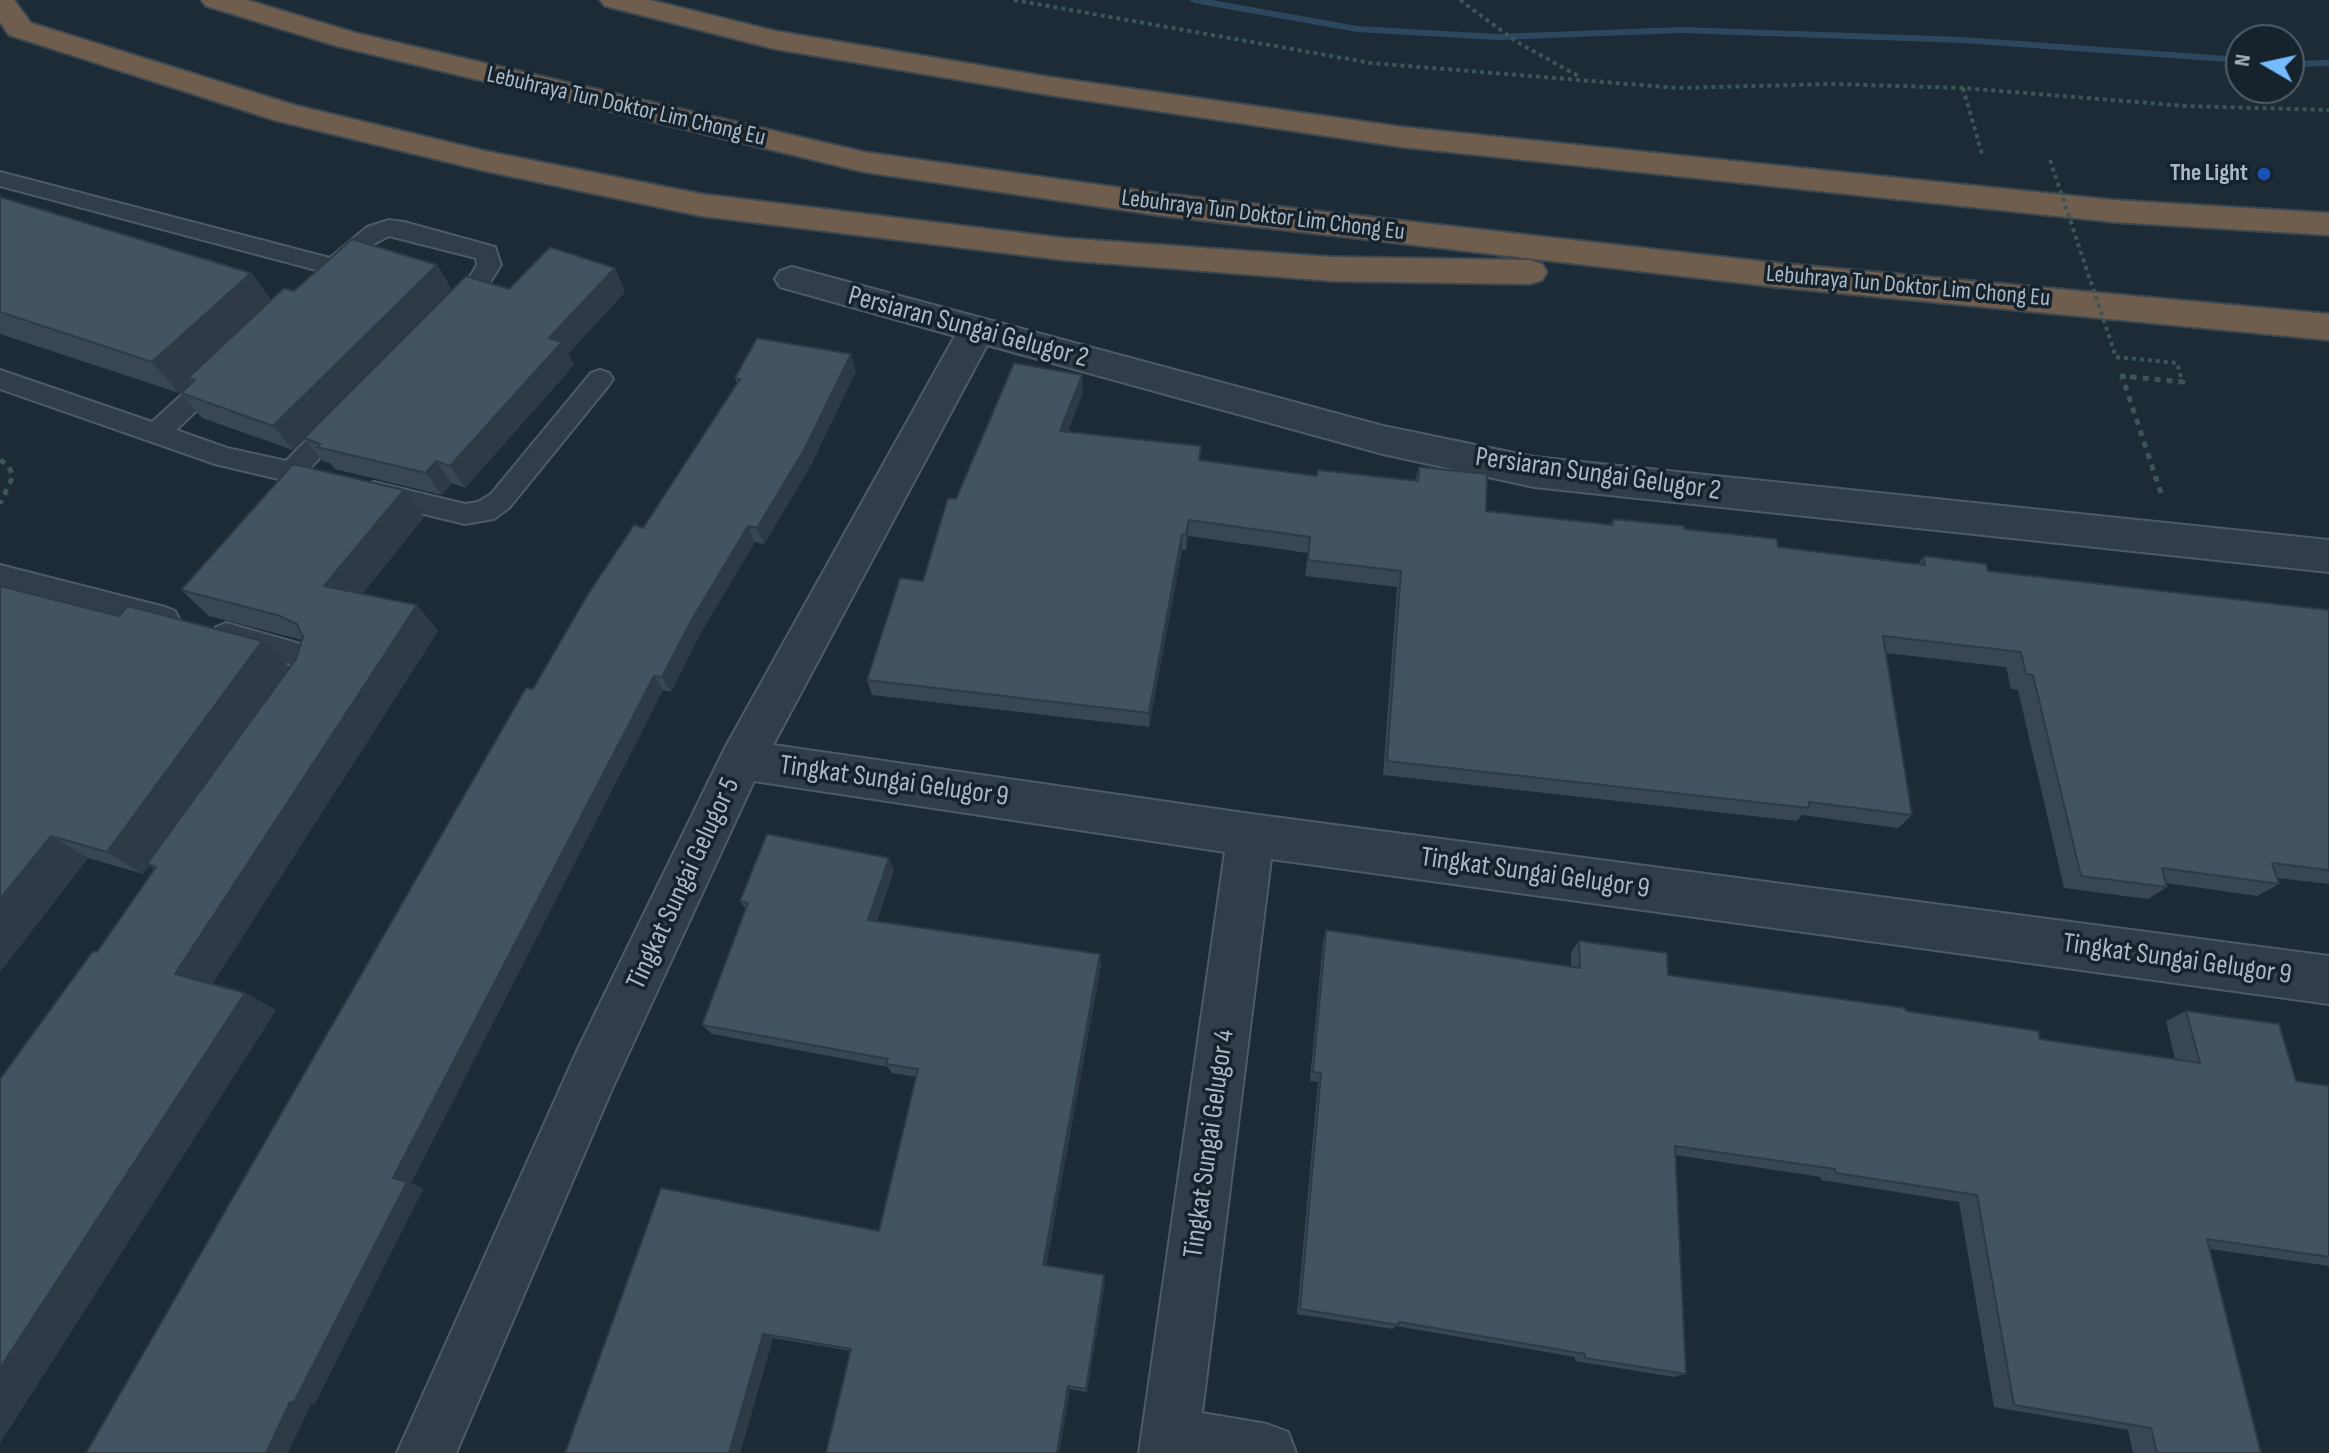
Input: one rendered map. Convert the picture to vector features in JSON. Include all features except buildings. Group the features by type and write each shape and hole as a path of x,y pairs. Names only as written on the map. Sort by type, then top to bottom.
{"highway":[{"name":"Lebuhraya Tun Doktor Lim Chong Eu","path":"216,0 348,40 864,162 1157,204 1776,275 2329,327"},
{"path":"615,0 775,40 1049,86 1402,137 2113,211 2329,224"},
{"path":"0,1 17,14 285,113 485,161 701,205 1063,249 1332,269 1776,275"}],"street":[{"name":"Persiaran Sungai Gelugor 2","path":"792,279 1383,440 1534,472 2329,556"},
{"name":"Tingkat Sungai Gelugor 5","path":"426,1453 594,1071 742,760 976,331"},
{"name":"Tingkat Sungai Gelugor 9","path":"742,760 1251,835 2329,980"},
{"name":"Tingkat Sungai Gelugor 4","path":"1170,1445 1251,835"},
{"path":"1170,1445 1267,1453"}],"lane":[{"path":"0,179 335,267"},
{"path":"313,288 360,242 375,232 389,228 487,253 489,265 479,281 435,326"},
{"path":"156,434 234,361"},
{"path":"0,379 224,457 320,479"},
{"path":"349,486 465,514 484,512 500,501 600,379"},
{"path":"291,472 357,405"},
{"path":"0,576 301,655 310,661 309,673 282,710"}],"path":[{"path":"1014,0 1371,63 1677,88 1832,84 1963,88 2186,106 2329,110"},
{"path":"1460,0 1517,42 1584,80"},
{"path":"1963,88 1982,154"},
{"path":"2050,160 2116,357 2177,363 2183,382 2122,376 2177,540"},
{"path":"0,460 8,465 13,476 0,504"}],"waterway":[{"path":"1194,0 1357,29 1497,37 1682,30 1963,40 2225,59"},
{"path":"2305,64 2329,63"}],"place":[{"name":"The Light","path":"2264,174"}]}
